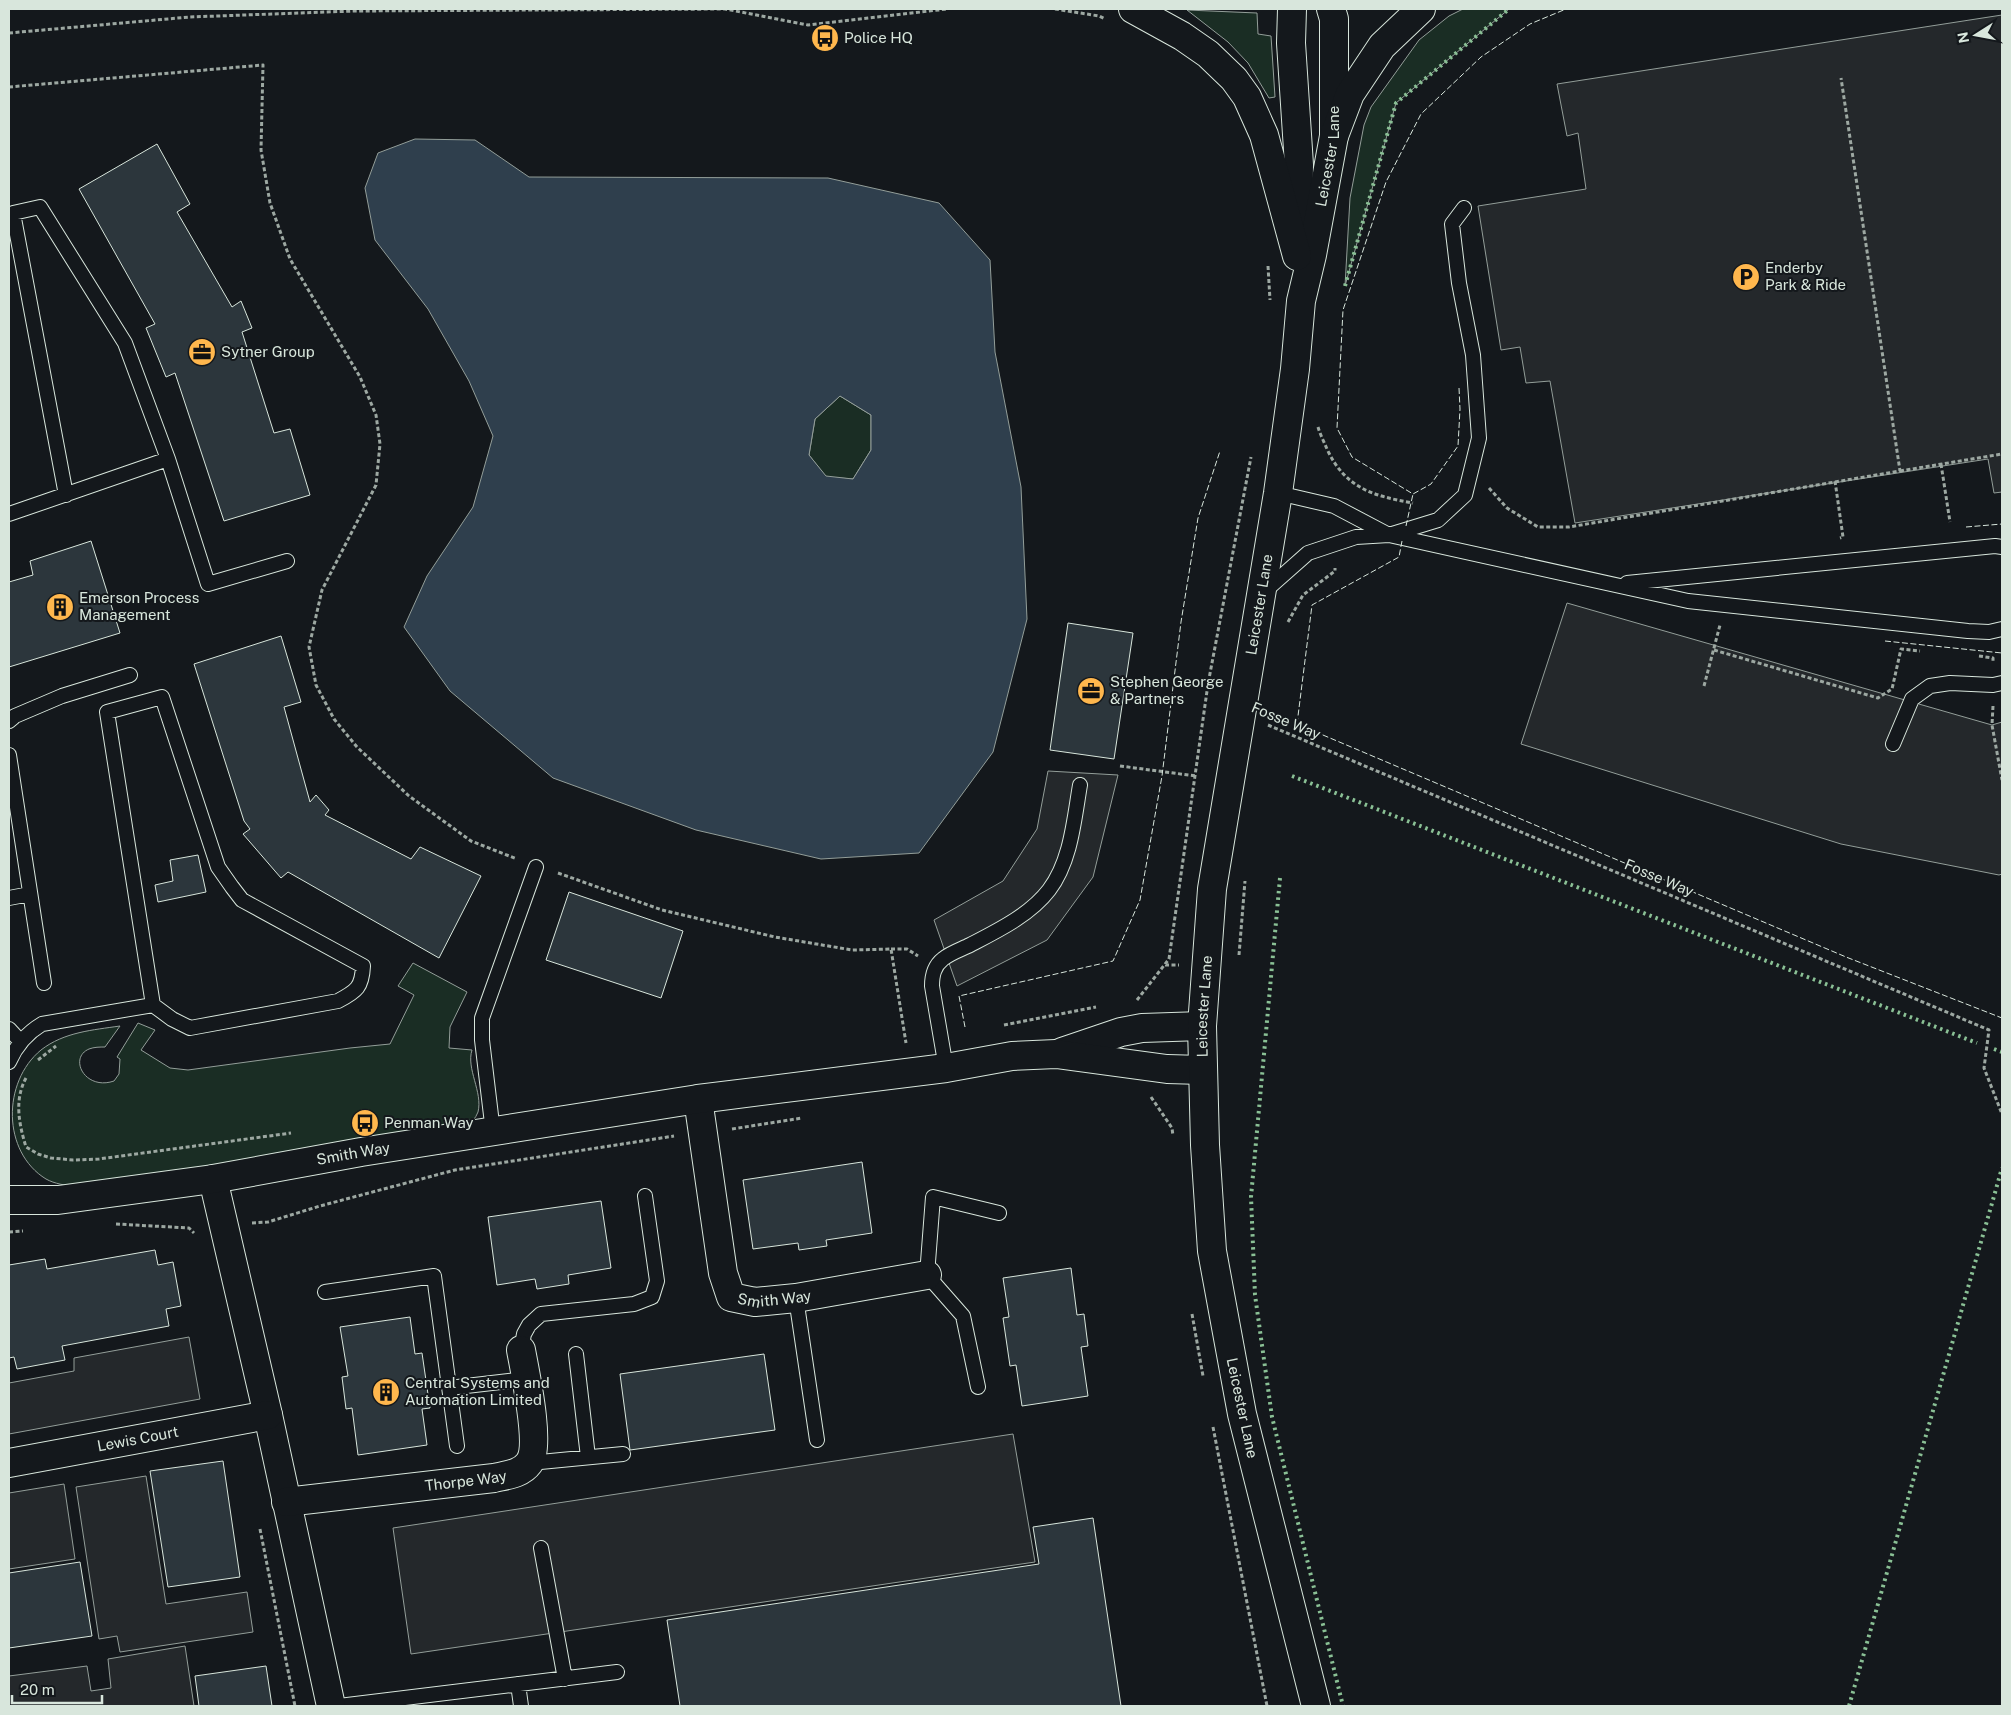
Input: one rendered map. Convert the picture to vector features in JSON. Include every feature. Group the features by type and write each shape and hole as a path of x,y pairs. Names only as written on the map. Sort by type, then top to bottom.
{"street":[{"path":"1134,9 1182,36 1208,54 1234,79 1246,97 1264,135 1298,256"},
{"name":"Leicester Lane","path":"1292,9 1291,43 1299,165 1298,256 1302,301"},
{"name":"Leicester Lane","path":"1316,1706 1242,1414 1212,1250 1202,1070 1202,1026 1212,889 1278,493 1302,301 1334,136 1334,19 1331,9"},
{"path":"1334,136 1350,94 1377,54 1421,9"},
{"path":"1056,1054 1121,1032 1142,1028 1202,1026"},
{"path":"1056,1054 1167,1069 1202,1070"},
{"name":"Smith Way","path":"9,1200 58,1200 213,1179 361,1152 698,1100 946,1068 1012,1056 1056,1054"},
{"name":"Smith Way","path":"698,1100 723,1273 731,1297 755,1302 796,1298 927,1274"},
{"path":"213,1179 268,1415 331,1706"},
{"path":"521,1350 534,1436 534,1451 530,1463"},
{"name":"Lewis Court","path":"9,1463 268,1415"},
{"name":"Thorpe Way","path":"286,1502 494,1478 517,1473 530,1463"}],"lane":[{"path":"66,495 13,213 40,207 125,344 168,459 208,584 287,561"},
{"path":"1262,594 1308,552 1356,537 1389,535 1438,520 1464,494 1479,438 1473,355 1459,283 1452,224 1464,208"},
{"path":"9,514 168,459"},
{"path":"1278,493 1334,506 1389,535 1688,601 1968,631 1989,632 2002,630"},
{"path":"1614,584 1986,547 2002,547"},
{"path":"9,721 14,716 62,696 130,675"},
{"path":"1893,744 1912,699 1930,686 1950,683 1993,685 2002,683"},
{"path":"9,1062 21,1042 42,1024 153,1005 172,1019 190,1028 338,1001 354,992 363,981 363,966 242,900 232,887 218,867 162,697 107,712 153,1005"},
{"path":"9,755 44,983"},
{"path":"946,1068 932,986 932,973 942,959 1003,928 1034,906 1048,891 1060,873 1066,855 1080,785"},
{"path":"493,1132 482,1040 482,1018 536,867"},
{"path":"9,898 30,894"},
{"path":"9,1029 21,1042"},
{"path":"521,1350 524,1334 529,1324 541,1314 634,1304 652,1297 658,1281 645,1196"},
{"path":"978,1387 963,1316 927,1274 933,1197 999,1213"},
{"path":"325,1292 434,1276 457,1446"},
{"path":"796,1298 817,1440"},
{"path":"576,1354 588,1457"},
{"path":"449,1388 526,1379"},
{"path":"530,1463 623,1454"},
{"path":"541,1548 564,1679"},
{"path":"339,1706 617,1672"},
{"path":"518,1684 521,1706"}],"path":[{"path":"9,33 190,18 354,11 725,9 808,25 947,9"},
{"path":"9,86 263,65 261,150 270,203 290,259 360,376 376,416 380,444 376,485 322,590 309,647 316,685 334,719 357,747 409,796 471,841 536,867 601,887 662,910 775,937 852,950 891,949 906,1043"},
{"path":"1841,78 1900,471"},
{"path":"1319,419 1318,429 1334,465 1349,481 1363,490 1420,504"},
{"path":"1469,478 1483,480 1507,508 1538,527 1569,527 2002,454"},
{"path":"1941,464 1950,522"},
{"path":"1344,511 1349,481"},
{"path":"1285,627 1303,595 1335,571 1338,543"},
{"name":"Fosse Way","path":"1240,713 1989,1030 1984,1068 2002,1114"},
{"path":"1120,766 1196,776"},
{"path":"1165,965 1238,969 1246,872"},
{"path":"1129,1000 1137,998"},
{"path":"997,1027 1103,1006"},
{"path":"897,1045 941,1039"},
{"path":"34,1063 54,1046 64,1043"},
{"path":"30,1070 22,1084 18,1111 21,1130 26,1147 38,1154 51,1158 74,1160 124,1157 292,1132"},
{"path":"194,1233 225,1226 268,1222 455,1170 811,1116"},
{"path":"114,1224 189,1228 194,1233 196,1242"},
{"path":"9,1232 28,1231"},
{"path":"260,1525 295,1706"}],"green space":[{"path":"1463,9 1509,9 1396,103 1345,286 1350,198 1364,125 1371,107 1419,40 1449,16"},
{"path":"1187,10 1257,13 1258,34 1271,36 1275,97 1269,98 1248,63 1228,42"},
{"path":"840,396 871,415 871,450 853,479 826,477 809,455 815,419"},
{"path":"413,963 467,992 450,1027 449,1048 472,1050 471,1065 479,1104 477,1114 466,1129 75,1187 46,1179 32,1167 21,1152 15,1135 12,1116 19,1080 28,1064 41,1050 59,1039 79,1033 120,1026 105,1047 89,1049 83,1053 80,1059 80,1066 88,1078 104,1083 114,1081 119,1074 120,1059 117,1057 138,1023 155,1030 141,1050 170,1068 188,1070 390,1044 414,995 398,986"}],"shaded area":[{"name":"Enderby Park & Ride","path":"2002,15 2002,492 1994,493 1988,459 1575,523 1550,381 1526,383 1520,347 1501,350 1478,206 1586,189 1578,133 1567,136 1557,84"},
{"path":"1567,603 1992,725 2002,722 2002,874 1999,875 1841,844 1521,744"},
{"path":"1048,771 1118,775 1093,877 1047,940 957,986 934,920 1003,881 1037,829"},
{"path":"189,1337 200,1399 9,1434 9,1383 74,1371 74,1358"},
{"path":"1013,1434 1035,1562 411,1654 393,1528"},
{"path":"146,1476 166,1604 247,1592 253,1632 120,1652 117,1636 99,1639 76,1487"},
{"path":"64,1484 75,1559 9,1569 9,1493"},
{"path":"185,1646 194,1706 9,1706 9,1676 87,1666 91,1691 111,1688 108,1659"}],"water":[{"path":"415,139 475,140 529,177 828,178 939,203 990,260 995,352 1021,487 1027,619 993,752 919,853 821,859 696,830 553,778 450,691 404,627 427,576 473,507 493,436 469,381 428,309 375,240 365,188 378,153","holes":["840,396 871,415 871,450 853,479 826,476 809,455 815,419"]}],"building":[{"name":"Sytner Group","path":"157,144 190,204 177,212 232,307 241,301 252,328 242,332 274,433 290,429 310,495 224,521 175,373 166,377 146,328 155,324 79,189"},
{"name":"Emerson Process Management","path":"91,541 120,633 9,667 9,582 33,575 30,561"},
{"name":"Stephen George & Partners","path":"1068,623 1133,633 1114,759 1050,750"},
{"path":"281,636 301,702 284,707 310,802 316,795 329,810 325,815 411,859 420,847 481,876 439,958 288,872 281,878 243,834 250,829 244,821 194,664"},
{"path":"198,855 206,892 158,902 155,885 173,881 170,860"},
{"path":"569,892 683,931 661,998 546,960"},
{"path":"862,1162 872,1233 826,1240 827,1246 799,1250 798,1243 753,1249 743,1180"},
{"path":"601,1201 611,1268 568,1275 569,1284 537,1289 535,1279 497,1285 488,1217"},
{"path":"155,1250 158,1265 173,1262 181,1306 166,1309 169,1326 62,1346 65,1360 17,1369 14,1357 9,1358 9,1265 45,1259 47,1269"},
{"path":"1071,1268 1077,1315 1084,1314 1088,1346 1081,1347 1088,1396 1022,1406 1016,1365 1010,1366 1003,1318 1009,1317 1003,1278"},
{"name":"Central Systems and Automation Limited","path":"410,1317 415,1354 422,1353 430,1408 422,1409 427,1445 358,1455 352,1408 346,1409 342,1377 348,1376 340,1327"},
{"path":"764,1354 775,1430 630,1450 620,1374"},
{"path":"223,1461 240,1577 168,1587 150,1471"},
{"path":"1093,1518 1121,1706 680,1706 667,1620 1039,1564 1033,1527"},
{"path":"80,1562 92,1636 9,1648 9,1573"},
{"path":"266,1666 272,1706 199,1706 195,1676"}],"hedge":[{"path":"1345,286 1396,103 1509,9"},
{"path":"1292,776 1977,1043"},
{"path":"1280,878 1251,1197 1255,1295 1272,1417 1343,1706"},
{"path":"1994,1049 2002,1052"},
{"path":"1849,1706 2002,1168"}],"fence":[{"path":"1459,388 1458,446 1431,484 1413,494 1352,457 1337,428 1343,310 1386,182 1421,114 1481,57 1530,24 1566,9"},
{"path":"965,1027 959,996 1113,961 1140,900 1162,776 1181,622 1198,518 1220,451"},
{"path":"1406,526 1413,494"},
{"path":"1966,527 2002,524"},
{"path":"1402,541 1399,557 1312,605 1297,724 1846,957 2002,1018"},
{"path":"1885,641 2002,653"}],"place":[{"name":"Police HQ","path":"825,38"},
{"name":"Enderby Park & Ride","path":"1746,277"},
{"name":"Sytner Group","path":"202,352"},
{"name":"Emerson Process Management","path":"60,607"},
{"name":"Stephen George & Partners","path":"1091,691"},
{"name":"Penman Way","path":"365,1123"},
{"name":"Central Systems and Automation Limited","path":"386,1392"}]}
